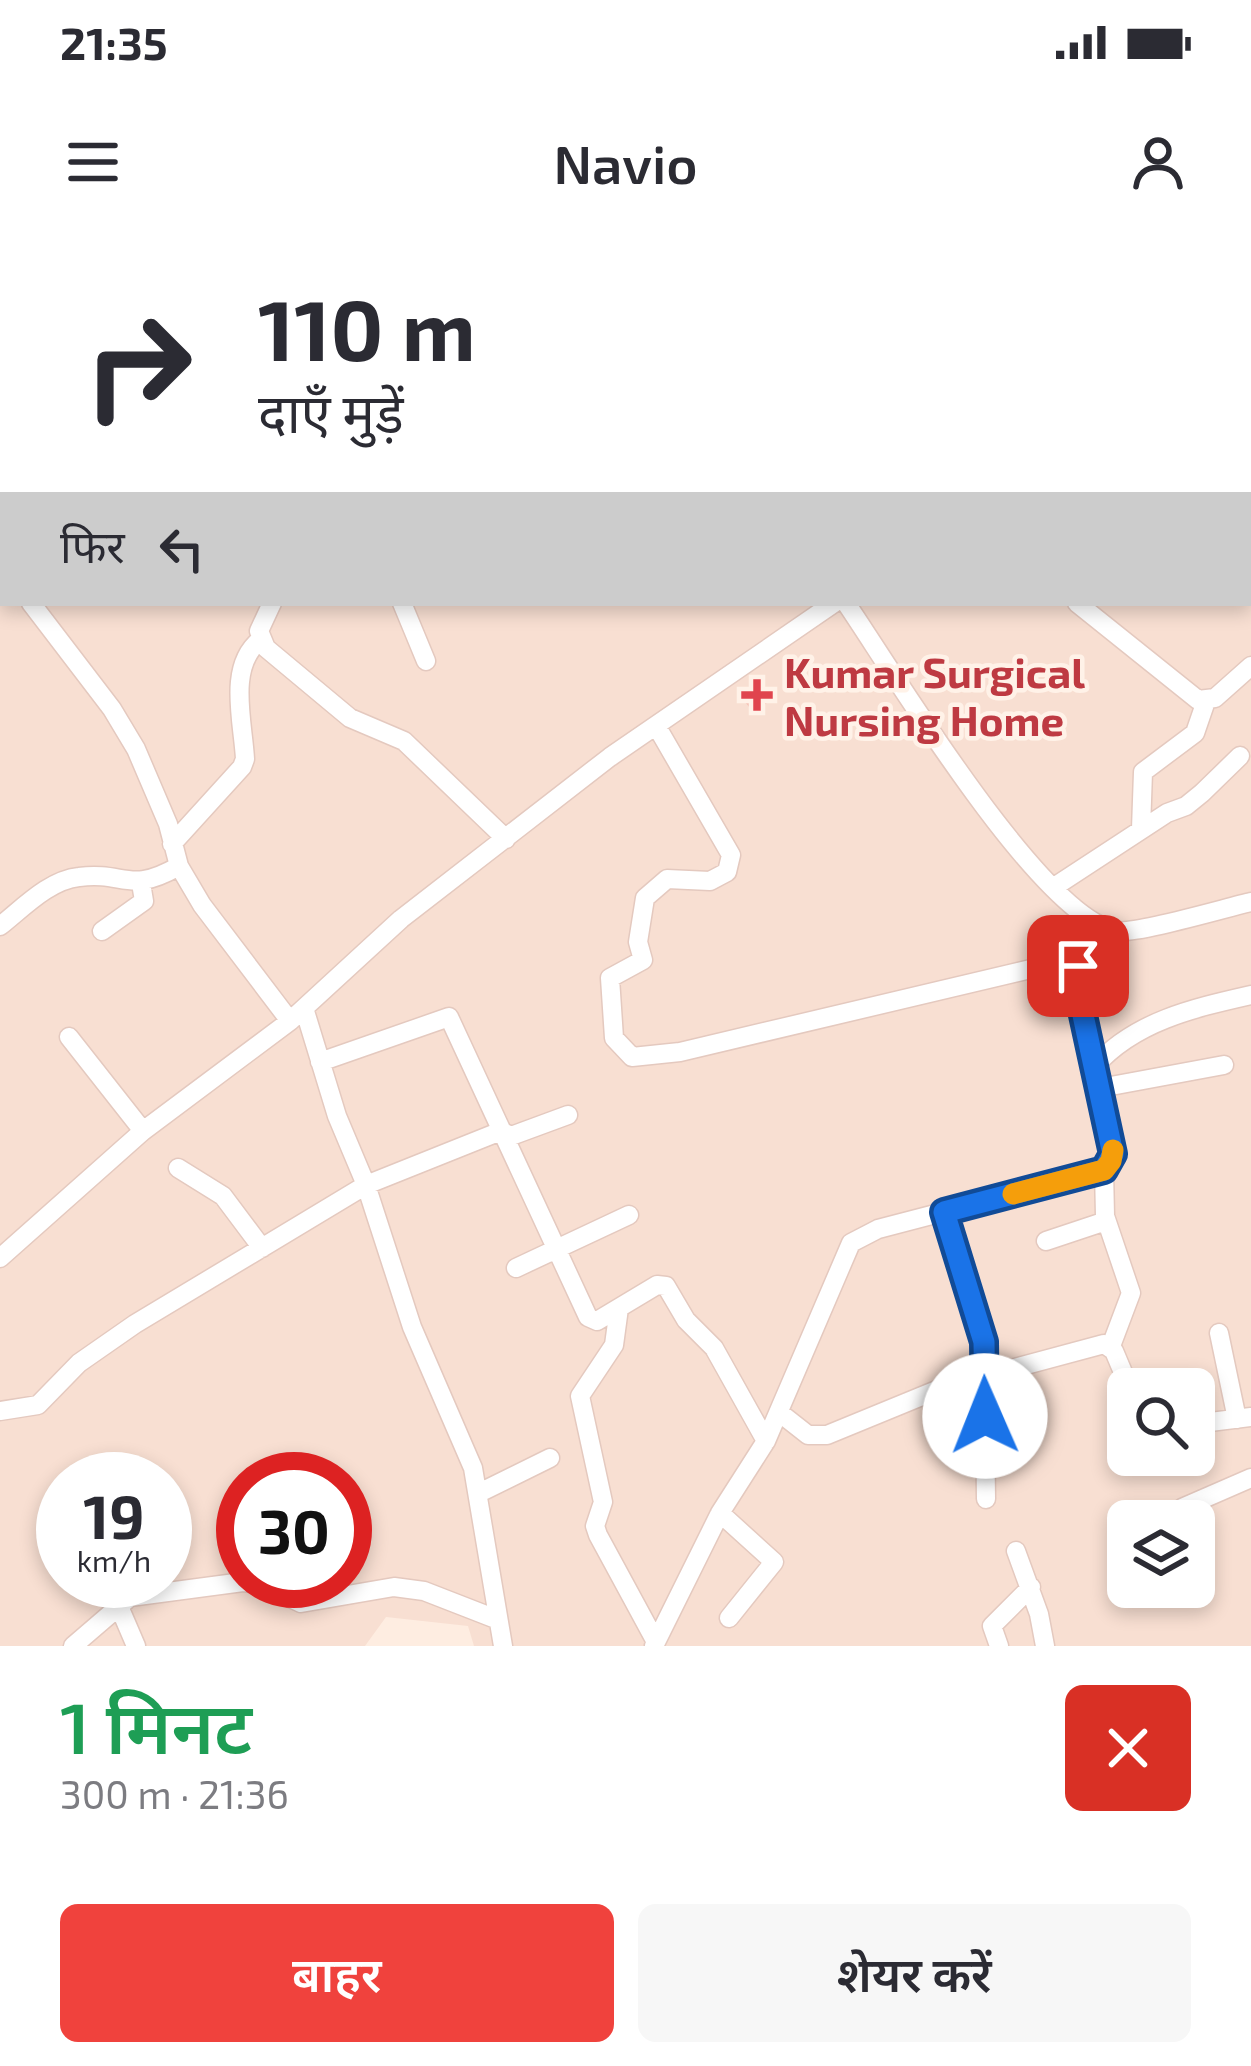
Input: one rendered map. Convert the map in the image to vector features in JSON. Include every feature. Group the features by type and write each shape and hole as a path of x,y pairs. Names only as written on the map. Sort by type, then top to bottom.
{"street":[{"path":"33,606 136,748 168,824 179,866 248,970 297,1015 320,1061 412,1328 473,1468 503,1646"},
{"path":"271,606 259,631 266,649 350,718 404,741 506,839"},
{"path":"403,606 426,661"},
{"path":"0,1258 143,1131 297,1015 401,919 610,757 830,606"},
{"path":"848,606 998,827 1076,910 1120,932"},
{"path":"1081,606 1166,676 1206,701"},
{"path":"172,844 242,767 240,669 260,640"},
{"path":"1142,830 1143,772 1196,733 1206,701 1251,666"},
{"path":"658,728 731,855 728,872 710,881 667,879 645,898 638,943 643,960 610,979 614,1038 632,1058 680,1052 1040,967"},
{"path":"1054,887 1186,806 1240,756"},
{"path":"0,926 55,885 80,876 141,883 179,866"},
{"path":"102,932 144,901 141,883"},
{"path":"1121,1368 1111,1346 1131,1293 1106,1221 1104,1170 1113,1154 1074,960 1120,932 1251,902"},
{"path":"1095,1066 1133,1032 1251,995"},
{"path":"320,1061 449,1017 588,1317 597,1321 657,1285 666,1286 686,1320 714,1348 766,1441"},
{"path":"69,1037 143,1131"},
{"path":"1100,1088 1225,1065"},
{"path":"0,1411 38,1405 80,1363 135,1324 366,1185 501,1131 511,1136 568,1115"},
{"path":"178,1168 223,1196 262,1248"},
{"path":"655,1644 720,1514 766,1441 851,1243 878,1229 1104,1170"},
{"path":"944,1212 979,1322 985,1374 986,1499"},
{"path":"516,1268 628,1216"},
{"path":"1046,1241 1106,1221"},
{"path":"619,1308 614,1345 584,1388 582,1411 602,1502 595,1526 655,1644"},
{"path":"1219,1333 1244,1418"},
{"path":"780,1412 808,1435 827,1435 985,1374 1111,1346"},
{"path":"479,1493 550,1458"},
{"path":"1200,1500 1251,1478"},
{"path":"720,1514 773,1562 729,1618"},
{"path":"1016,1551 1045,1646"},
{"path":"192,1588 261,1584 301,1603 394,1587 424,1591 496,1619"},
{"path":"999,1646 992,1626 995,1618 1030,1587"},
{"path":"73,1646 114,1608"},
{"path":"120,1608 136,1646"}],"shaded area":[{"path":"0,606 1251,606 1251,1646 474,1646 468,1626 386,1617 365,1646 0,1646"}],"building":[{"path":"758,690 768,702 754,713 745,702"}],"tunnel":[{"path":"1039,967 1068,962"}],"slow traffic":[{"path":"1013,1194 1104,1170 1113,1150"}],"place":[{"name":"Kumar Surgical Nursing Home","path":"757,695"}],"route":[{"path":"985,1416 984,1342 944,1212 1104,1170 1111,1161 1078,992 1078,966"}]}
